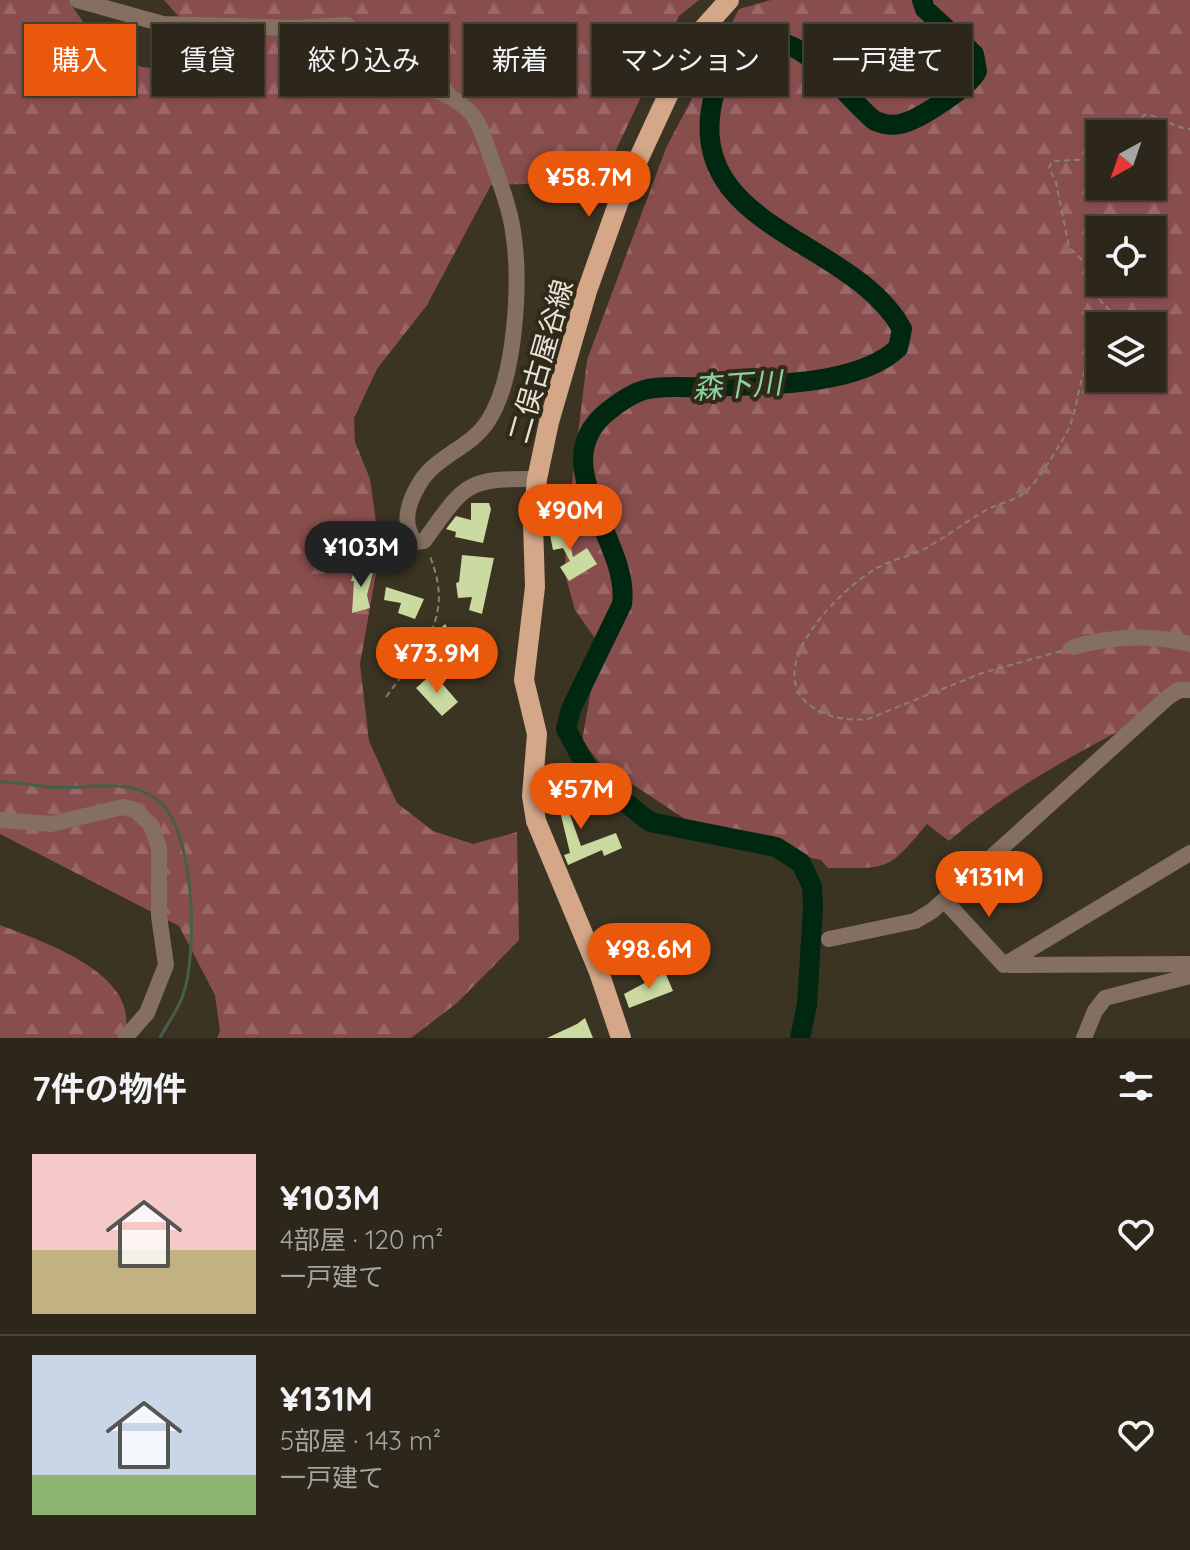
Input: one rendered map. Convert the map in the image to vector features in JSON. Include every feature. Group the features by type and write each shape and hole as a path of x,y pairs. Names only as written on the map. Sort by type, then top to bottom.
{"main road":[{"name":"二俣古屋谷線","path":"621,1038 599,972 536,821 532,796 537,734 524,680 535,587 533,522 537,479 587,291 619,201 682,65 703,29 729,0"}],"street":[{"path":"77,0 163,24 295,28 347,25 401,74 451,96 470,112 482,133 510,212 516,275 513,329 506,376 488,422 470,441 439,459 419,484 408,507 408,533 415,542 424,541 441,513 467,487 483,480 537,479"},
{"path":"1074,647 1134,637 1162,637 1190,644"},
{"path":"829,939 915,921 945,901 1167,698 1178,690 1190,690"},
{"path":"0,820 51,824 123,807 135,810 151,825 159,848 159,916 166,965 147,1013 125,1038"},
{"path":"1004,965 1190,853"},
{"path":"945,901 1004,965 1190,964"},
{"path":"1084,1038 1095,1011 1105,998 1190,976"}],"path":[{"path":"1140,120 1144,115 1155,115 1164,120"},
{"path":"1166,121 1178,128 1190,129"},
{"path":"1086,160 1052,161 1049,168 1056,182 1069,247 1091,269 1099,299 1111,312"},
{"path":"1074,647 982,673 868,719 850,721 824,714 801,697 794,682 795,659 815,624 859,580 877,568 925,549 989,508 1024,494 1069,428 1076,390 1086,368"},
{"path":"386,697 436,620 440,586 424,541"}],"green space":[{"path":"0,0 68,0 84,24 24,24 24,96 136,96 136,64 152,68 152,96 264,96 264,24 185,24 164,0 699,0 679,16 675,24 592,24 592,96 641,96 601,182 491,185 427,305 377,369 354,418 355,442 370,479 380,551 360,664 369,741 397,803 433,831 473,844 517,832 519,940 457,1003 411,1038 217,1038 220,1031 215,995 179,926 0,834"},
{"path":"771,0 1190,0 1190,694 1035,778 949,841 927,824 894,859 876,867 828,868 821,860 712,837 599,762 582,741 599,644 575,610 565,574 567,525 587,360 666,148 693,96 788,96 788,24 731,24 739,9"},
{"path":"0,925 64,952 106,979 120,996 126,1016 123,1038 0,1038"}],"building":[{"path":"471,503 489,503 491,509 483,543 455,537 456,532 446,529 456,516 471,520"},
{"path":"565,522 573,557 587,548 597,564 569,581 560,567 570,561 563,548 553,550 548,525"},
{"path":"462,555 494,558 482,614 469,610 472,597 458,598 456,583 459,582"},
{"path":"355,567 373,572 367,595 370,608 352,613 354,581 351,581"},
{"path":"386,587 424,599 415,619 398,613 401,603 384,600"},
{"path":"445,624 454,638 443,650 429,640"},
{"path":"433,673 458,702 442,716 416,688"},
{"path":"570,783 575,804 567,806 581,846 616,833 622,848 604,856 602,850 568,865 564,855 570,853 554,786 558,785 561,790 561,785"},
{"path":"665,972 673,991 629,1008 624,994"},
{"path":"585,1018 593,1038 547,1038 577,1024"}],"waterway":[{"name":"森下川","path":"800,1038 807,1005 813,908 812,886 801,863 776,847 650,822 591,775 566,729 571,709 622,604 621,580 586,480 583,456 589,433 607,412 639,392 658,388 804,382 857,371 880,361 898,348 902,329 878,298 846,272 774,226 743,202 720,172 710,135 716,88 724,69 742,49 767,41 801,52 875,121 887,124 908,122 942,102 964,86 977,71 974,54 925,9 922,0"},
{"path":"0,782 62,788 129,788 155,798 169,812 186,861 192,921 191,950 183,995 160,1038"}]}
